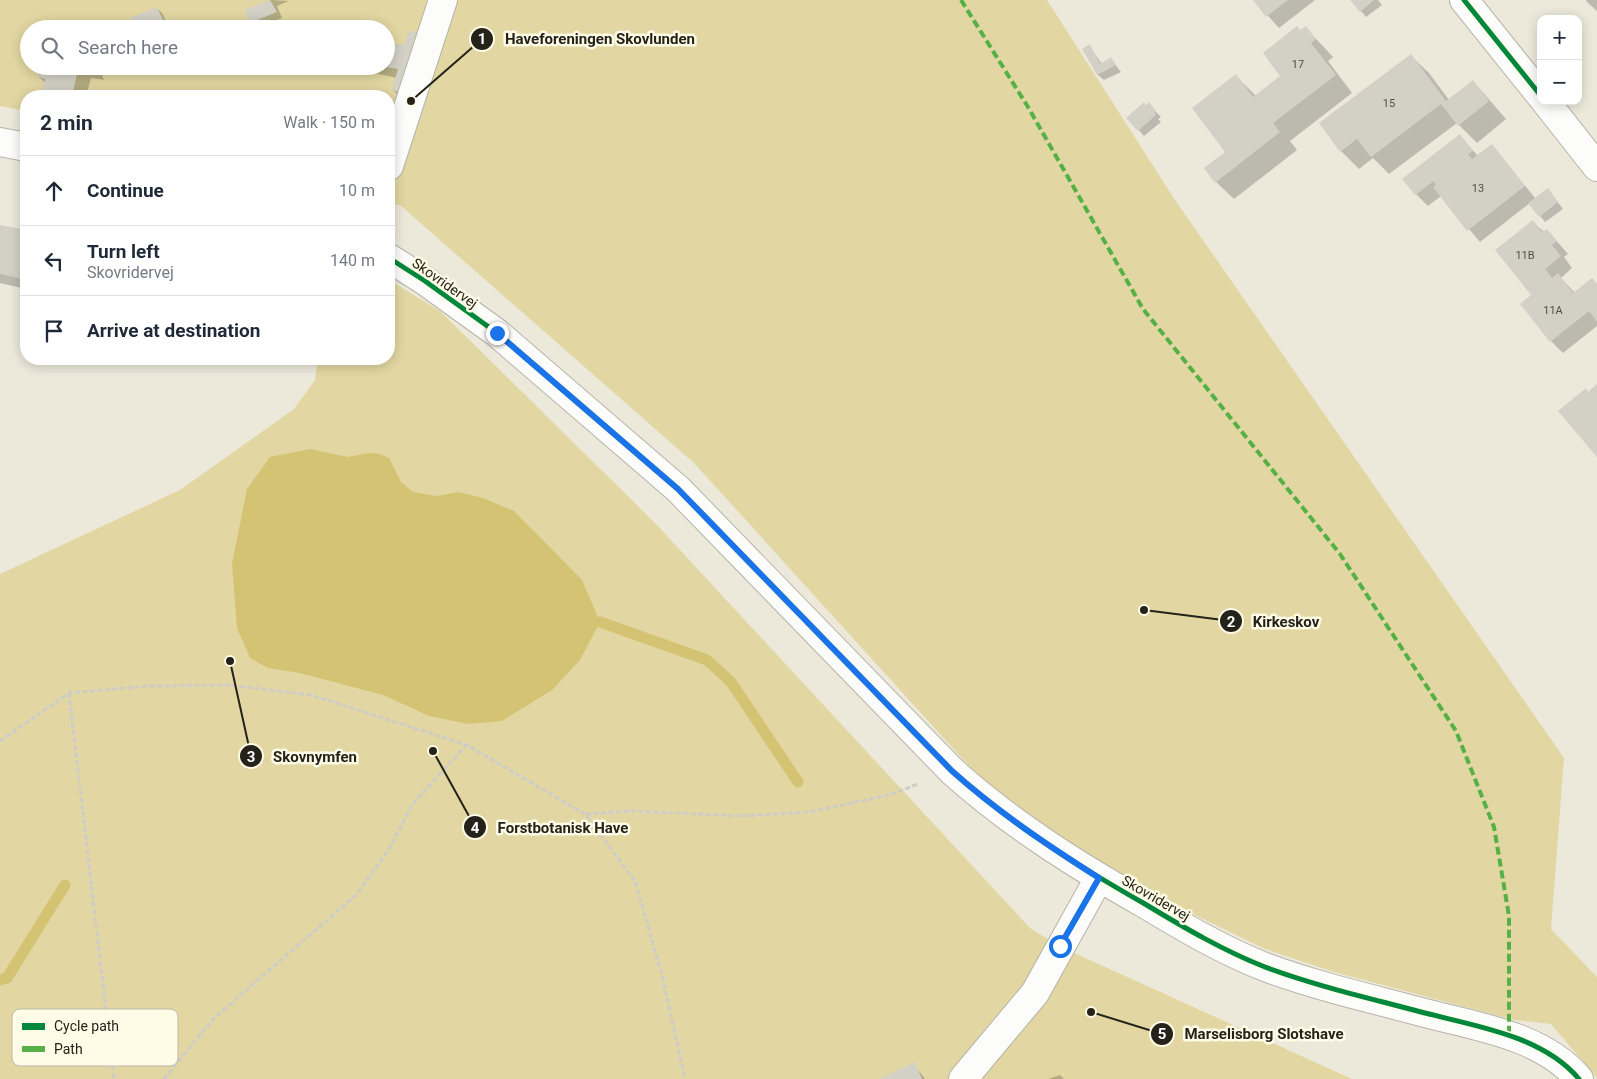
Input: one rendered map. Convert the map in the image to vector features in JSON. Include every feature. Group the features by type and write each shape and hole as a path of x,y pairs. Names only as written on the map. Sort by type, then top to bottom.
{"street":[{"path":"395,148 444,0"},
{"path":"1464,0 1537,91"},
{"path":"1548,105 1597,166"},
{"path":"0,142 20,146"},
{"name":"Skovridervej","path":"395,262 497,333 678,489 952,771 988,803 1041,841 1099,878 1185,928 1265,967 1344,992 1509,1035 1548,1053 1579,1079"},
{"path":"963,1079 1036,993 1099,878"}],"path":[{"path":"0,741 70,693 148,686 230,686 311,695 467,745 585,814 635,881 663,979 685,1079"},
{"path":"70,693 106,1009"},
{"path":"178,1062 214,1018 356,895 388,851 412,805 467,745"},
{"path":"585,814 632,811 741,816 809,812 890,795 952,771"},
{"path":"113,1066 114,1079"},
{"path":"164,1079 175,1066"}],"shaded area":[{"path":"0,0 1047,0 1175,200 1564,758 1551,929 1597,977 1597,1078 1551,1024 1514,1020 1334,972 1265,949 1193,914 1044,829 979,777 694,463 401,206 395,204 395,90 20,90 20,110 0,106"},
{"path":"395,284 440,311 654,522 1030,928 1059,946 1352,1079 0,1079 0,574 180,490 294,409 315,380 317,365 395,365"},
{"path":"310,449 348,457 370,453 380,454 389,458 401,482 413,492 437,496 458,492 483,498 514,511 582,580 600,622 580,660 552,690 502,721 468,724 429,716 383,695 300,673 268,668 250,658 237,628 232,564 247,489 270,457"}],"building":[{"path":"270,0 277,12 257,20 249,20 244,10"},
{"path":"1253,0 1288,0 1266,17"},
{"path":"1350,0 1374,0 1360,12"},
{"path":"157,7 163,20 131,20 130,18"},
{"path":"1297,26 1300,30 1306,26 1316,39 1311,43 1336,75 1273,123 1280,132 1215,183 1204,168 1225,152 1192,108 1236,74 1253,97 1280,76 1263,53"},
{"path":"409,30 419,33 402,93 392,90 398,69 395,68 395,44 404,45"},
{"path":"1090,44 1100,64 1111,57 1116,65 1097,75 1082,49"},
{"path":"1411,54 1446,101 1473,80 1489,101 1458,126 1441,104 1371,157 1357,139 1340,152 1319,123"},
{"path":"39,75 77,75 73,90 42,90 45,79 38,77"},
{"path":"1144,102 1146,105 1149,102 1156,111 1154,112 1156,115 1138,131 1126,118"},
{"path":"1460,134 1473,151 1468,154 1472,159 1492,144 1525,186 1467,231 1433,187 1436,185 1434,181 1415,195 1402,179"},
{"path":"1548,188 1558,202 1539,217 1528,203"},
{"path":"1533,220 1542,232 1547,229 1557,241 1552,245 1561,256 1545,269 1552,278 1558,273 1573,293 1592,278 1597,284 1597,322 1589,311 1550,342 1520,304 1531,295 1495,250"},
{"path":"0,225 20,229 20,278 0,274"},
{"path":"1597,384 1597,457 1558,411 1586,388 1588,392"},
{"path":"915,1062 922,1079 879,1079"}],"waterway":[{"path":"600,622 707,660 731,682 798,782"},
{"path":"0,980 7,978 65,885"}],"marked path":[{"path":"961,0 1028,107 1143,309 1340,554 1456,731 1494,827 1509,916 1509,1035"}],"cycle path":[{"path":"1464,0 1537,91"},
{"path":"395,262 497,333 678,489 952,771 997,809 1045,843 1174,921 1250,961 1323,986 1506,1034 1546,1052 1564,1064 1579,1079"}],"place":[{"name":"Haveforeningen Skovlunden","path":"411,101"},
{"name":"Kirkeskov","path":"1144,610"},
{"name":"Skovnymfen","path":"230,661"},
{"name":"Forstbotanisk Have","path":"433,751"},
{"name":"Marselisborg Slotshave","path":"1091,1012"}],"route":[{"path":"497,333 678,489 952,771 988,803 1041,841 1099,878 1060,946"}]}
